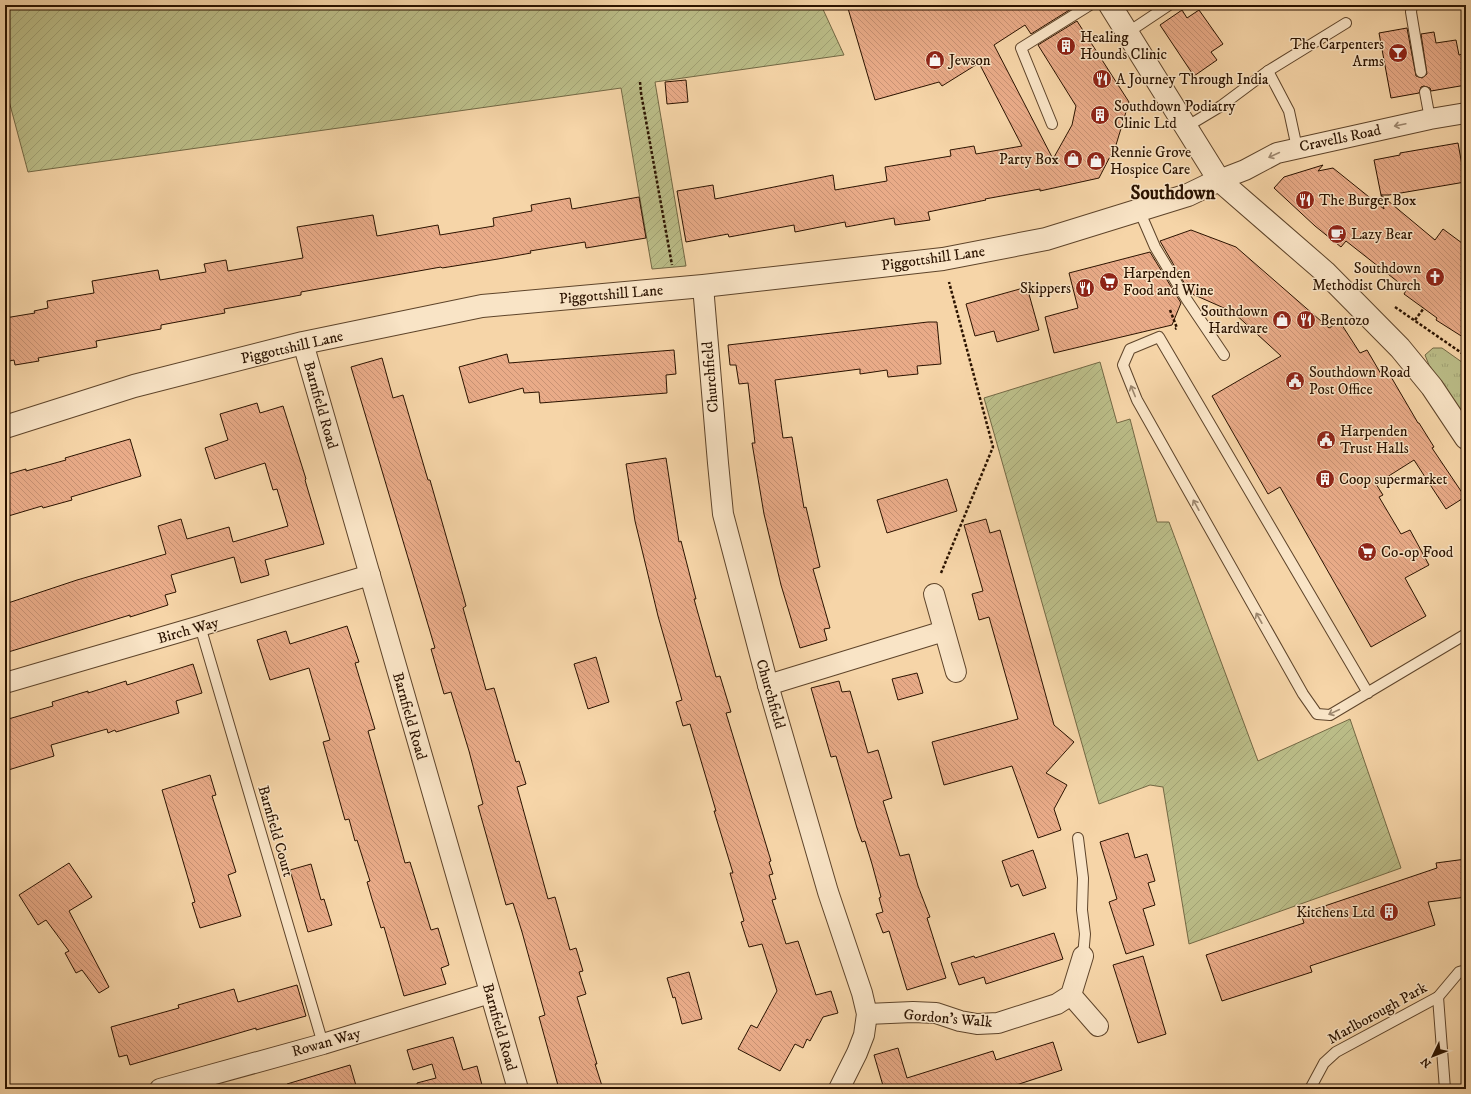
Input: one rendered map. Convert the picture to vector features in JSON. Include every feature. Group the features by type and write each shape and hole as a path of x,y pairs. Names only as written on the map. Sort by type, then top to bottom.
{"street":[{"path":"1110,5 1219,180 1325,272 1400,348 1432,387 1466,438"},
{"name":"Cravells Road","path":"1219,180 1245,170 1277,153 1430,119 1466,113"},
{"name":"Piggottshill Lane","path":"5,426 134,386 303,343 482,306 703,286 943,258 1046,239 1188,195 1219,180"},
{"name":"Churchfield","path":"703,286 723,514 768,685 828,892 862,993 866,1014 864,1035 860,1047 839,1089"},
{"name":"Barnfield Road","path":"303,343 518,1089"},
{"name":"Birch Way","path":"5,683 370,574"},
{"path":"934,594 956,672"},
{"path":"768,685 944,631"},
{"path":"1083,956 1071,995 1098,1026"},
{"name":"Rowan Way","path":"160,1089 323,1044 490,993"},
{"name":"Gordon's Walk","path":"866,1014 913,1012 936,1013 977,1024 998,1023 1057,1004 1071,995"}],"lane":[{"path":"1052,124 1021,48 1090,5"},
{"path":"1127,33 1169,5"},
{"path":"1412,5 1411,12 1421,72"},
{"path":"1186,127 1221,106 1268,71 1346,23"},
{"path":"1268,71 1289,111 1297,148"},
{"path":"1426,92 1430,119"},
{"path":"1139,210 1156,247 1187,300 1224,355"},
{"path":"1368,693 1159,336 1130,349 1123,365 1137,400 1303,694 1317,714 1330,715 1368,693 1466,634"},
{"name":"Barnfield Court","path":"200,626 323,1044"},
{"path":"1078,838 1083,878 1082,910 1085,934 1083,956"},
{"name":"Marlborough Park","path":"1310,1089 1324,1063 1336,1052 1438,997 1459,972 1466,970"},
{"path":"1438,997 1445,1089"}],"path":[{"path":"640,82 676,288"},
{"path":"934,594 938,579 993,447 943,258"},
{"path":"1415,320 1424,308"}],"green space":[{"path":"5,5 821,5 844,55 655,82 686,266 652,269 621,88 28,172 5,86"},
{"path":"1433,348 1442,348 1466,365 1466,420 1429,365 1425,355"},
{"path":"1100,362 1117,423 1130,419 1157,522 1169,522 1258,761 1350,719 1401,868 1189,944 1163,787 1150,785 1099,804 984,398"}],"building":[{"path":"847,5 1068,5 1071,9 1031,34 1025,25 994,45 1053,159 1072,125 1076,106 1038,45 1077,21 1129,102 1116,145 1099,178 1040,191 1040,189 985,199 986,200 928,212 930,220 895,225 894,218 846,227 845,222 795,232 794,225 729,237 728,234 686,242 677,191 713,185 715,199 833,175 835,190 887,181 885,167 951,156 950,150 974,146 976,154 1022,146 979,63 942,86 939,82 875,100"},
{"path":"1182,10 1187,18 1199,10 1223,44 1211,52 1217,60 1194,76 1160,25"},
{"path":"1407,28 1416,76 1422,78 1427,74 1421,34 1434,32 1436,43 1456,40 1459,55 1466,53 1466,85 1431,91 1430,88 1424,86 1421,87 1419,93 1391,98 1379,33"},
{"path":"686,80 688,102 667,104 665,82"},
{"path":"1458,143 1465,182 1389,195 1381,195 1374,160 1400,155 1400,153"},
{"path":"1323,165 1318,171 1333,168 1384,209 1381,195 1435,240 1443,229 1466,246 1466,339 1436,320 1437,318 1404,294 1407,289 1346,241 1341,247 1315,226 1274,188 1284,177"},
{"path":"639,197 646,238 586,248 585,242 530,251 531,253 498,259 441,267 301,292 301,295 224,309 225,313 161,325 161,329 96,341 97,347 38,358 39,361 15,365 14,360 5,362 5,318 35,313 34,311 48,308 47,301 94,293 92,281 158,270 160,280 206,272 204,264 226,260 228,271 303,258 297,227 373,215 377,236 438,225 440,235 494,226 493,218 532,211 531,205 570,198 572,209"},
{"name":"Coop supermarket","path":"1191,230 1236,247 1329,328 1340,322 1360,353 1367,350 1381,374 1387,370 1434,447 1432,448 1465,497 1446,509 1414,460 1376,484 1383,495 1379,497 1401,534 1410,530 1429,565 1405,578 1426,616 1371,647 1280,487 1268,494 1212,396 1281,356 1233,312 1190,293 1160,241"},
{"path":"1150,252 1181,303 1172,325 1054,353 1045,317 1078,308 1069,273"},
{"path":"1027,287 1039,330 997,342 994,331 975,336 966,304"},
{"path":"937,322 941,364 917,366 918,374 888,377 887,370 860,374 860,369 775,380 783,438 792,437 804,508 806,507 820,567 813,569 830,628 824,629 827,640 800,648 781,585 764,514 752,443 755,443 748,383 739,384 736,365 730,365 728,345"},
{"path":"674,350 676,374 666,375 667,393 540,403 539,392 524,393 523,388 469,403 459,367 507,354 509,363"},
{"path":"382,358 393,398 403,395 428,480 430,480 466,606 463,608 486,690 494,688 516,762 519,761 526,784 517,787 548,899 555,897 570,950 576,948 583,971 579,972 586,994 577,997 603,1089 559,1089 539,1017 545,1015 522,932 513,903 506,905 478,806 483,804 469,751 451,692 444,694 431,649 435,648 351,367"},
{"path":"257,403 260,413 283,406 306,479 305,480 324,544 265,560 269,575 241,583 234,557 171,575 176,592 165,595 168,605 5,653 5,604 77,580 166,554 158,526 181,519 187,539 229,527 233,542 288,526 277,489 273,490 265,463 215,479 205,448 228,440 220,414"},
{"path":"130,439 141,476 71,497 72,500 43,508 42,506 5,517 5,475 66,460 65,458"},
{"path":"666,458 679,542 681,541 696,599 694,599 716,677 720,676 731,712 726,713 771,861 769,862 773,874 769,875 776,899 772,900 786,944 798,941 816,995 831,991 838,1013 823,1017 810,1041 807,1039 803,1048 795,1044 780,1071 738,1049 751,1025 757,1028 777,991 762,944 749,947 741,922 744,921 730,873 733,873 714,811 716,811 690,724 683,726 676,702 682,700 658,616 635,521 626,464"},
{"path":"947,479 957,511 887,533 877,500"},
{"path":"986,519 990,533 1000,530 1054,725 1074,742 1046,773 1067,785 1054,809 1061,830 1038,838 1012,766 944,785 932,742 1018,719 989,617 979,620 972,594 983,591 964,525"},
{"path":"347,626 359,662 355,663 375,729 368,731 405,863 410,862 431,930 438,928 449,965 441,968 446,984 404,996 384,927 381,928 372,899 367,882 370,881 357,840 355,841 349,819 345,820 323,742 330,740 309,668 270,680 257,640 286,631 290,644"},
{"path":"596,657 609,702 588,709 574,664"},
{"path":"193,664 202,693 176,701 179,713 116,732 115,730 108,733 107,729 51,745 54,756 5,771 5,720 53,706 52,702 88,691 88,693 126,681 127,685"},
{"path":"917,673 923,693 898,700 892,679"},
{"path":"839,681 842,692 850,691 868,753 878,750 892,798 883,801 900,856 909,854 918,886 930,917 927,918 946,978 907,990 889,931 883,933 876,914 883,912 879,898 881,897 872,864 865,841 862,842 857,828 836,756 831,757 811,688"},
{"path":"210,775 216,795 212,796 236,872 228,875 241,916 200,928 192,903 195,902 162,790"},
{"path":"1128,833 1135,858 1147,854 1155,881 1148,883 1155,905 1143,909 1154,945 1126,954 1109,902 1117,899 1100,842"},
{"path":"1033,850 1046,888 1023,896 1018,884 1011,887 1002,861"},
{"path":"1466,859 1466,897 1428,902 1435,925 1310,966 1312,972 1222,1001 1206,955 1304,923 1301,914 1437,868 1436,863"},
{"path":"69,863 92,897 69,911 109,987 99,993 82,970 76,973 65,953 69,951 46,920 38,925 19,895"},
{"path":"311,864 321,900 324,899 332,925 308,932 290,870"},
{"path":"1054,933 1063,959 986,984 984,977 959,985 951,963 974,956 975,958"},
{"path":"1143,956 1166,1034 1138,1043 1113,965"},
{"path":"689,972 702,1019 682,1024 675,997 673,998 667,978"},
{"path":"297,985 306,1016 256,1030 256,1028 130,1065 127,1055 119,1057 111,1027 179,1008 178,1005 234,989 238,1002"},
{"path":"453,1037 463,1070 477,1066 483,1089 417,1089 417,1083 436,1078 432,1064 413,1070 407,1050"},
{"path":"1053,1042 1062,1070 1004,1089 884,1089 874,1055 898,1048 907,1078 993,1051 996,1060"},
{"path":"350,1065 357,1089 288,1089 287,1084"}],"place":[{"name":"Healing Hounds Clinic","path":"1066,46"},
{"name":"The Carpenters Arms","path":"1398,53"},
{"name":"Jewson","path":"935,60"},
{"name":"A Journey Through India","path":"1102,79"},
{"name":"Southdown Podiatry Clinic Ltd","path":"1100,115"},
{"name":"Party Box","path":"1073,159"},
{"name":"Rennie Grove Hospice Care","path":"1096,161"},
{"name":"The Burger Box","path":"1305,200"},
{"name":"Lazy Bear","path":"1337,234"},
{"name":"Southdown Methodist Church","path":"1435,277"},
{"name":"Harpenden Food and Wine","path":"1109,282"},
{"name":"Skippers","path":"1085,288"},
{"name":"Southdown Hardware","path":"1282,320"},
{"name":"Bentozo","path":"1306,320"},
{"name":"Southdown Road Post Office","path":"1295,381"},
{"name":"Harpenden Trust Halls","path":"1326,440"},
{"name":"Coop supermarket","path":"1325,479"},
{"name":"Co-op Food","path":"1367,552"},
{"name":"Kitchens Ltd","path":"1389,912"}],"district":[{"name":"Southdown","path":"1173,192"}]}
